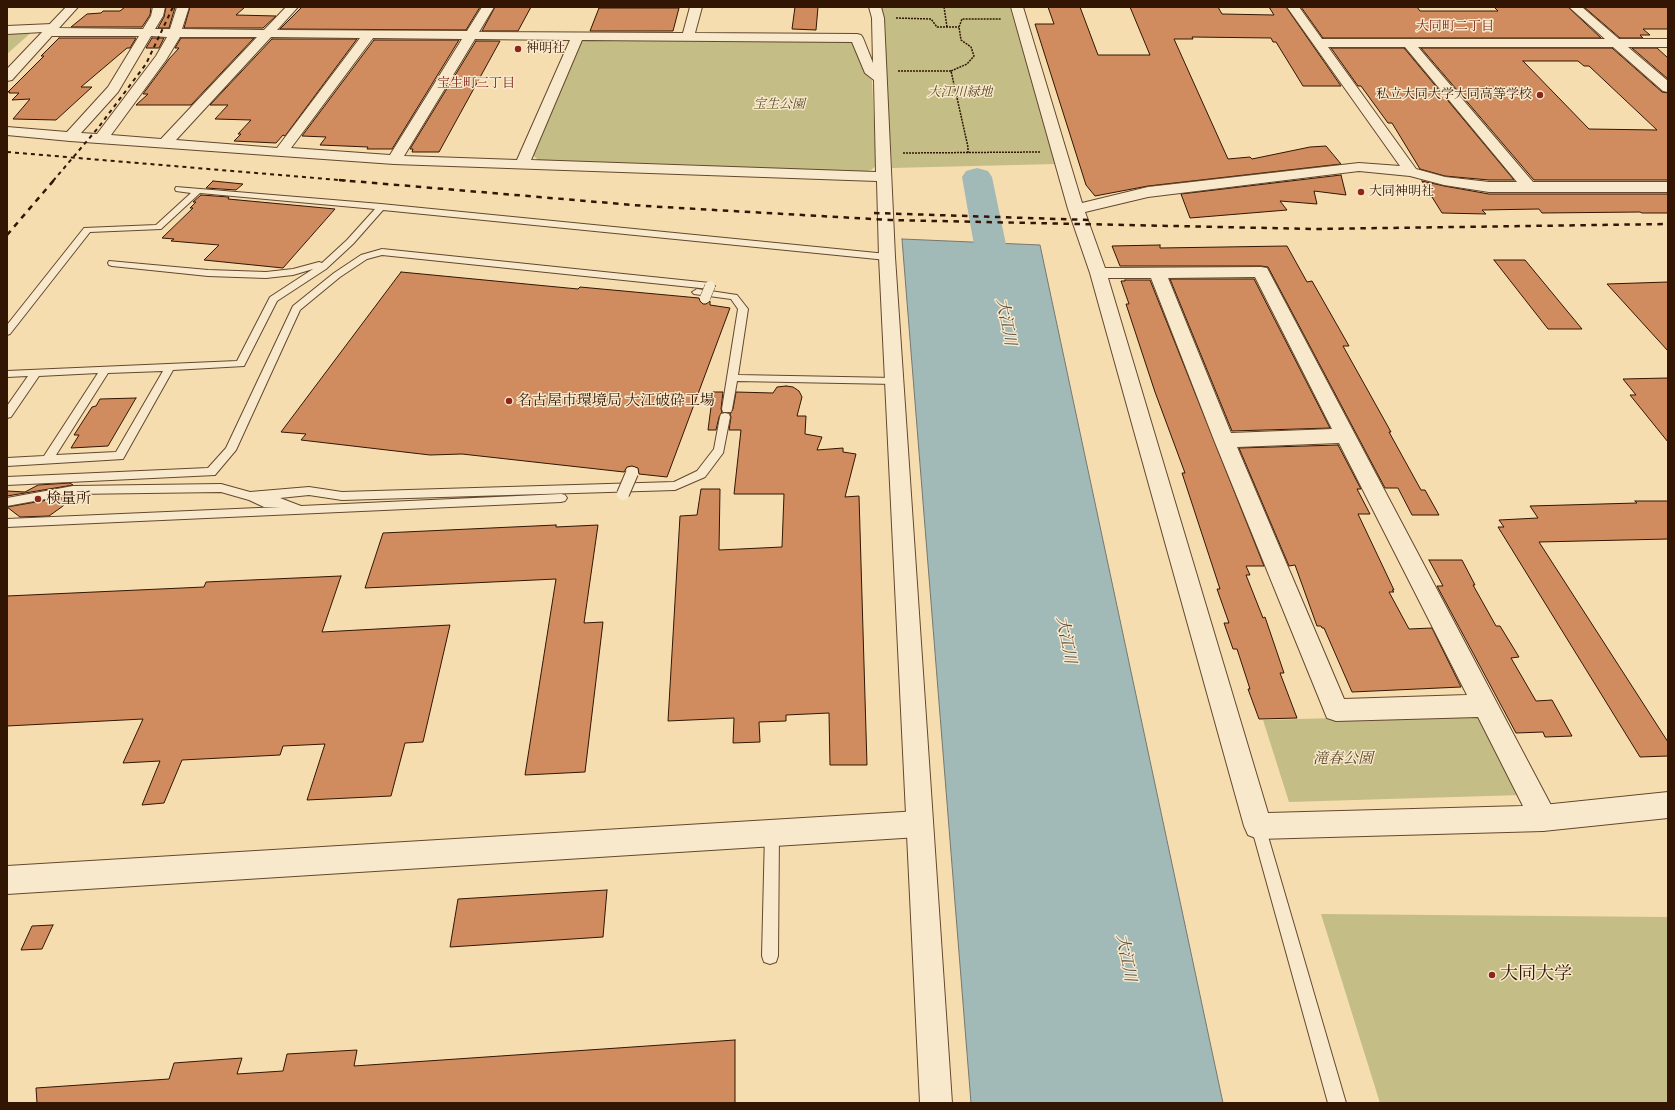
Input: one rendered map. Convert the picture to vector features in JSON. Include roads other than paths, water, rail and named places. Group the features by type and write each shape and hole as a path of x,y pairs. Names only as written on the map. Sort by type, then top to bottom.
{"street":[{"path":"7,77 72,7"},
{"path":"70,137 113,88 157,16 159,7"},
{"path":"101,139 162,57 175,34 183,7"},
{"path":"165,144 292,7"},
{"path":"394,160 488,7"},
{"path":"688,37 696,7"},
{"path":"1293,7 1411,172"},
{"path":"1575,7 1668,88"},
{"path":"876,12 887,257 936,1103"},
{"path":"1020,13 1076,209 1098,273 1258,826 1543,818 1668,805"},
{"path":"7,30 175,34 857,38 871,73 879,74"},
{"path":"281,152 369,35"},
{"path":"522,164 577,36"},
{"path":"1319,43 1668,43"},
{"path":"1408,43 1528,186"},
{"path":"7,131 70,137 394,160 883,177"},
{"path":"1076,209 1148,192 1359,167 1411,172 1444,181 1489,187 1668,187"},
{"path":"1157,272 1224,440 1336,710 1485,706"},
{"path":"1098,273 1261,272 1543,818"},
{"path":"1224,440 1345,436"},
{"path":"7,880 919,824"}],"lane":[{"path":"179,189 381,207 887,257"},
{"path":"7,332 87,230 158,227 198,191"},
{"path":"7,374 240,364 273,299 323,267 350,242 381,207"},
{"path":"7,480 211,472 231,450 296,308 337,275 364,257 382,252 710,286 705,298"},
{"path":"250,496 309,491 342,496 675,486 701,474 719,450 743,309 734,297 708,293 472,270 405,255"},
{"path":"112,263 208,273 266,275 293,272 330,261"},
{"path":"7,462 119,456 170,367"},
{"path":"47,460 105,370"},
{"path":"7,414 36,373"},
{"path":"732,378 894,380"},
{"path":"7,523 623,494 632,473"},
{"path":"7,502 73,490 221,488 250,496 264,503 280,502 303,510"},
{"path":"1258,826 1337,1103"},
{"path":"770,956 772,833"}],"water":[{"path":"902,239 1040,245 1223,1103 971,1103"}],"waterway":[{"name":"大江川","path":"977,177 1001,302"}],"railway":[{"path":"73,158 98,128 146,64 173,7"},
{"path":"7,152 73,158"},
{"path":"53,181 73,158"},
{"path":"73,158 351,181"},
{"path":"7,235 54,180"},
{"path":"339,180 645,206 890,220 1315,229 1668,224"},
{"path":"874,213 1090,220"}],"place":[{"name":"神明社","path":"518,49"},
{"name":"私立大同大学大同高等学校","path":"1540,95"},
{"name":"大同神明社","path":"1361,192"},
{"name":"名古屋市環境局 大江破砕工場","path":"509,401"},
{"name":"検量所","path":"38,499"},
{"name":"大同大学","path":"1492,975"}],"district":[{"name":"大同町二丁目","path":"1455,27"},
{"name":"宝生町三丁目","path":"476,84"}],"park label":[{"name":"大江川緑地","path":"960,93"},
{"name":"宝生公園","path":"779,105"},
{"name":"滝春公園","path":"1343,759"}]}
